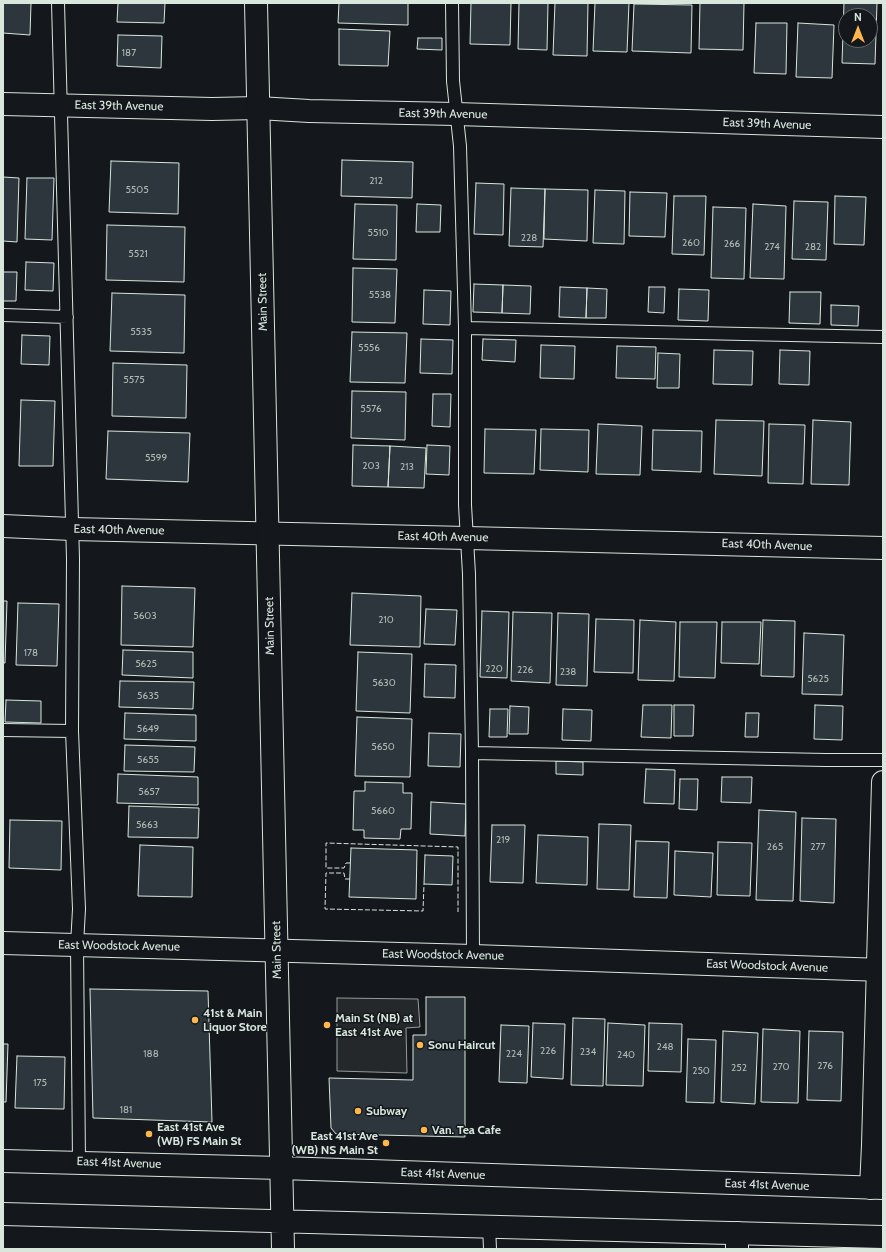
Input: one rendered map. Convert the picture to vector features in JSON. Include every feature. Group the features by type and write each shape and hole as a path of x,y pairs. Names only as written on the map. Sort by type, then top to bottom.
{"street":[{"name":"Main Street","path":"256,3 283,1249"},
{"name":"East 39th Avenue","path":"3,104 212,109 258,108 309,111 883,127"},
{"name":"East 40th Avenue","path":"3,526 72,529 883,548"},
{"path":"877,1188 873,1137 880,970 883,782"},
{"name":"East Woodstock Avenue","path":"3,943 473,956 880,970"},
{"name":"East 41st Avenue","path":"3,1161 281,1168 877,1188"},
{"path":"3,1214 489,1226 737,1241 883,1237"}],"lane":[{"path":"58,3 72,529 72,731 79,909 76,946 79,1162"},
{"path":"452,3 453,81 460,146 465,328 467,538 472,753 473,956"},
{"path":"3,316 67,317"},
{"path":"465,328 883,337"},
{"path":"3,730 72,731"},
{"path":"472,753 883,760"},
{"path":"489,1226 490,1249"}],"shaded area":[{"path":"337,998 418,999 420,1027 406,1028 407,1073 337,1071"}],"building":[{"path":"3,3 31,3 30,35 3,33"},
{"path":"118,3 165,3 164,23 117,22"},
{"path":"339,3 408,3 408,25 338,23"},
{"path":"471,3 511,3 510,45 470,44"},
{"path":"519,3 548,3 547,50 518,49"},
{"path":"555,3 588,3 587,56 553,55"},
{"path":"595,3 629,3 627,52 593,51"},
{"path":"700,3 744,3 743,50 699,49"},
{"path":"844,3 877,3 877,8 844,8"},
{"path":"634,4 692,5 691,53 632,51"},
{"path":"756,23 787,23 786,74 754,73"},
{"path":"798,23 834,25 832,78 796,77"},
{"path":"339,29 390,31 388,66 339,65"},
{"path":"118,35 162,36 161,68 117,66"},
{"path":"418,38 442,38 442,50 417,49"},
{"path":"842,48 876,48 875,64 842,63"},
{"path":"342,160 413,162 412,198 341,196"},
{"path":"111,161 179,163 178,214 109,212"},
{"path":"3,177 19,178 17,242 3,241"},
{"path":"27,178 54,178 52,240 25,239"},
{"path":"476,183 504,184 503,235 474,234"},
{"path":"511,188 545,189 543,247 509,246"},
{"path":"545,189 588,190 587,241 544,239"},
{"path":"595,190 625,191 624,244 593,243"},
{"path":"630,192 667,193 665,237 629,236"},
{"path":"674,196 706,196 704,255 672,254"},
{"path":"835,196 866,197 864,245 834,244"},
{"path":"794,201 828,202 826,260 792,259"},
{"path":"355,204 397,205 396,260 353,259"},
{"path":"417,204 441,205 440,232 416,232"},
{"path":"753,204 786,206 784,279 750,278"},
{"path":"713,207 746,208 744,279 711,278"},
{"path":"107,225 185,227 184,282 106,280"},
{"path":"26,262 54,263 53,291 25,290"},
{"path":"353,268 397,269 395,323 352,322"},
{"path":"3,272 17,272 16,301 3,301"},
{"path":"474,284 503,285 502,313 473,312"},
{"path":"503,285 531,286 530,314 502,313"},
{"path":"560,287 587,288 586,318 559,317"},
{"path":"649,287 665,287 664,313 648,312"},
{"path":"587,288 607,289 606,318 586,318"},
{"path":"679,289 709,290 708,321 678,320"},
{"path":"424,290 451,291 450,325 423,324"},
{"path":"790,292 821,292 820,324 789,323"},
{"path":"112,293 185,295 184,353 110,351"},
{"path":"831,305 859,306 858,326 831,325"},
{"path":"352,332 407,333 405,383 350,382"},
{"path":"22,335 50,336 49,365 21,364"},
{"path":"421,339 453,340 452,374 420,373"},
{"path":"483,339 516,340 515,362 482,360"},
{"path":"541,345 575,346 574,379 540,378"},
{"path":"617,346 656,347 655,379 616,378"},
{"path":"714,350 753,351 752,385 713,384"},
{"path":"780,350 810,351 809,385 779,384"},
{"path":"658,353 680,354 679,388 657,388"},
{"path":"113,363 187,365 186,418 112,416"},
{"path":"352,391 406,392 405,440 351,438"},
{"path":"433,394 451,394 450,427 432,426"},
{"path":"21,400 55,401 53,466 19,466"},
{"path":"716,420 764,421 762,476 714,474"},
{"path":"813,420 851,422 849,485 811,484"},
{"path":"598,424 642,426 640,475 596,474"},
{"path":"769,424 805,425 803,484 768,483"},
{"path":"485,429 536,430 534,474 484,473"},
{"path":"541,429 589,430 588,472 540,470"},
{"path":"653,430 702,431 701,472 652,470"},
{"path":"108,431 190,433 188,482 106,479"},
{"path":"353,445 390,446 388,487 352,486"},
{"path":"427,445 450,446 449,475 426,474"},
{"path":"390,446 426,448 424,488 388,487"},
{"path":"122,586 195,588 193,647 121,645"},
{"path":"352,593 421,596 420,647 350,645"},
{"path":"3,601 7,601 5,663 3,663"},
{"path":"18,603 59,604 57,666 16,665"},
{"path":"426,609 457,610 455,645 424,644"},
{"path":"482,611 509,612 507,678 480,677"},
{"path":"513,612 552,613 550,683 511,681"},
{"path":"558,613 589,614 587,686 556,685"},
{"path":"596,619 634,620 633,673 594,672"},
{"path":"640,620 676,622 674,681 638,680"},
{"path":"763,620 795,621 794,677 761,676"},
{"path":"680,622 717,622 715,678 679,677"},
{"path":"722,622 761,622 759,664 721,663"},
{"path":"804,633 844,635 842,695 802,694"},
{"path":"123,650 193,652 193,678 122,675"},
{"path":"358,652 412,654 410,713 356,711"},
{"path":"425,664 456,665 455,698 424,697"},
{"path":"120,681 194,682 193,709 119,707"},
{"path":"6,700 41,701 41,723 5,722"},
{"path":"643,705 672,705 671,738 641,737"},
{"path":"674,705 694,705 693,736 674,736"},
{"path":"815,705 843,706 842,740 814,739"},
{"path":"510,706 529,707 528,734 509,734"},
{"path":"490,709 508,709 507,737 489,737"},
{"path":"563,709 592,710 591,741 562,740"},
{"path":"125,713 196,715 196,741 124,739"},
{"path":"746,713 759,713 758,737 745,737"},
{"path":"357,717 412,719 410,777 355,776"},
{"path":"429,733 461,734 460,767 428,766"},
{"path":"125,745 195,747 194,772 124,771"},
{"path":"556,761 583,762 583,775 556,774"},
{"path":"646,769 675,770 674,804 644,803"},
{"path":"118,774 198,777 198,805 117,803"},
{"path":"722,777 752,777 751,803 721,802"},
{"path":"680,779 698,779 697,810 679,809"},
{"path":"365,782 403,783 403,793 412,793 411,829 401,829 400,839 364,838 364,830 353,830 354,791 365,791"},
{"path":"431,802 466,804 465,836 430,834"},
{"path":"129,806 199,808 198,838 128,837"},
{"path":"759,810 796,812 793,901 756,900"},
{"path":"802,818 836,819 834,903 800,901"},
{"path":"10,820 62,821 61,870 9,868"},
{"path":"599,824 631,825 629,890 597,889"},
{"path":"492,825 525,825 523,883 490,882"},
{"path":"538,835 588,837 587,885 536,883"},
{"path":"636,841 669,842 667,898 634,897"},
{"path":"718,842 752,843 750,896 717,895"},
{"path":"140,845 193,847 192,897 138,896"},
{"path":"351,848 417,850 416,899 349,897"},
{"path":"675,851 713,853 711,897 674,895"},
{"path":"425,855 453,856 452,885 424,884"},
{"path":"90,989 208,991 212,1122 93,1118"},
{"path":"426,997 465,997 465,1137 336,1134 331,1128 329,1078 413,1080 413,1035 426,1035"},
{"path":"573,1018 605,1019 603,1086 571,1085"},
{"path":"533,1023 565,1024 563,1079 531,1077"},
{"path":"608,1023 645,1025 643,1086 606,1085"},
{"path":"649,1023 682,1024 681,1072 648,1071"},
{"path":"501,1025 529,1026 527,1083 499,1082"},
{"path":"763,1029 800,1031 798,1103 761,1102"},
{"path":"723,1031 758,1033 755,1104 721,1102"},
{"path":"809,1031 843,1032 841,1101 807,1100"},
{"path":"688,1039 716,1040 714,1103 686,1102"},
{"path":"3,1044 8,1044 6,1102 3,1102"},
{"path":"17,1056 65,1057 64,1109 15,1108"}],"fence":[{"path":"350,863 346,863 344,868 326,868 326,843 458,847 458,912"},
{"path":"350,879 345,879 344,873 326,873 325,909 423,911 424,884"}],"place":[{"name":"41st & Main Liquor Store","path":"195,1020"},
{"name":"Main St (NB) at East 41st Ave","path":"327,1025"},
{"name":"Sonu Haircut","path":"420,1045"},
{"name":"Subway","path":"358,1111"},
{"name":"Van. Tea Cafe","path":"424,1130"},
{"name":"East 41st Ave (WB) FS Main St","path":"149,1134"},
{"name":"East 41st Ave (WB) NS Main St","path":"386,1143"}]}
